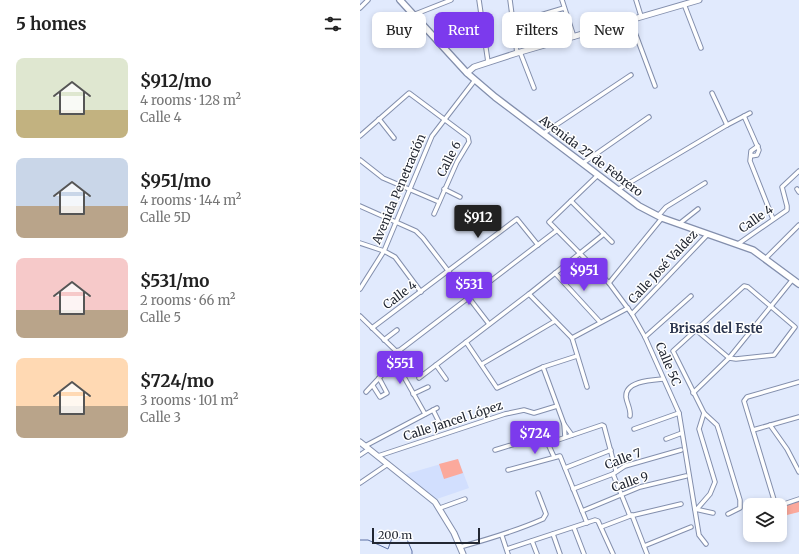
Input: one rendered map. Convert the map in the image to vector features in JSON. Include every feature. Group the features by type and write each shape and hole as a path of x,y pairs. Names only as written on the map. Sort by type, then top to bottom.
{"main road":[{"name":"Avenida 27 de Febrero","path":"400,0 411,12"},
{"path":"638,17 699,0"},
{"name":"Avenida 27 de Febrero","path":"426,28 475,80 619,189 639,206 660,217 738,244 766,258 799,284"},
{"path":"467,73 474,67 488,62 580,35"},
{"path":"360,442 426,494 440,508 463,554"}],"street":[{"path":"360,8 368,0"},
{"path":"421,12 451,0"},
{"path":"479,0 488,62"},
{"path":"510,0 512,12"},
{"path":"562,0 574,37"},
{"path":"636,0 641,16"},
{"path":"684,4 701,48"},
{"path":"551,12 564,8"},
{"path":"638,40 655,86"},
{"path":"517,48 518,53 534,88"},
{"path":"544,133 631,75"},
{"name":"Avenida Penetración","path":"360,289 384,251 427,146 444,120 475,80"},
{"name":"Calle 6","path":"379,119 409,93 469,140 444,189 434,214"},
{"path":"712,93 727,125"},
{"path":"619,189 750,113"},
{"path":"744,116 758,146 751,151 750,161 773,219"},
{"path":"583,163 650,117"},
{"path":"360,136 379,119 394,138"},
{"path":"360,160 383,178 439,202"},
{"name":"Calle 4","path":"738,244 786,210 787,206 782,191 783,186 799,171"},
{"path":"599,174 571,200 612,242"},
{"path":"609,283 666,207 705,183"},
{"path":"444,189 460,197"},
{"name":"Calle 5C","path":"571,200 549,222 556,231 609,283 628,308 646,338 678,413 696,509 699,535 706,544"},
{"path":"360,206 416,231 489,324"},
{"path":"679,224 698,210"},
{"name":"Calle 4","path":"372,328 517,219 538,245"},
{"path":"766,258 799,225"},
{"path":"396,351 400,350 556,231"},
{"path":"419,378 604,234"},
{"name":"Calle José Valdez","path":"632,314 708,234"},
{"path":"360,243 384,251 395,258 421,292"},
{"path":"555,273 600,322"},
{"path":"693,393 729,358 793,279"},
{"path":"696,330 729,358 736,359 774,355 795,330 794,325 748,287 744,286 673,351 704,413 717,425 740,500 740,508 728,514"},
{"path":"528,294 572,338 587,387"},
{"path":"646,338 691,296"},
{"path":"572,338 628,308"},
{"path":"360,316 396,351"},
{"path":"482,364 555,321"},
{"path":"384,340 397,330"},
{"path":"466,342 482,364 491,382 496,388 543,367 577,356"},
{"path":"396,351 395,361 425,414"},
{"path":"366,392 395,361"},
{"path":"436,365 446,379"},
{"path":"543,367 564,424 565,437"},
{"path":"373,386 380,397 387,393 379,378"},
{"path":"630,416 626,397 628,390 634,385 647,380 663,379"},
{"path":"773,498 744,399 799,382"},
{"path":"413,394 428,387"},
{"name":"Calle Jancel López","path":"378,456 505,414 524,410 534,413 557,406"},
{"path":"360,455 367,447 435,409 441,426"},
{"path":"634,429 678,413"},
{"path":"704,413 699,430 714,482 710,494 696,509 713,513"},
{"path":"753,430 798,418"},
{"path":"564,424 572,434"},
{"path":"549,443 572,434 602,425 604,426 621,495 647,554"},
{"path":"770,425 787,449 799,472"},
{"path":"666,439 682,433"},
{"path":"495,450 545,435 554,457"},
{"path":"565,468 611,450"},
{"name":"Calle 7","path":"573,490 615,473 625,466 681,450"},
{"path":"508,470 560,456 587,523"},
{"path":"360,483 388,464"},
{"name":"Calle 9","path":"582,511 640,487 686,476"},
{"path":"460,547 502,536 545,517 546,512 538,493"},
{"path":"440,508 465,498"},
{"path":"787,502 799,499"},
{"path":"601,527 631,515 681,504"},
{"path":"507,549 596,520 601,527 613,554"},
{"path":"644,546 691,527"},
{"path":"574,528 584,554"},
{"path":"553,534 560,554"},
{"path":"502,536 508,554"},
{"path":"532,541 537,554"}],"shaded area":[{"path":"458,459 469,488 434,500 403,475"},
{"path":"458,459 463,473 444,479 439,464"},
{"path":"799,501 799,512 787,515 787,505"}],"waterway":[{"path":"360,540 368,540 388,549 392,538 406,537 412,554"}],"district":[{"name":"Brisas del Este","path":"716,328"}]}
